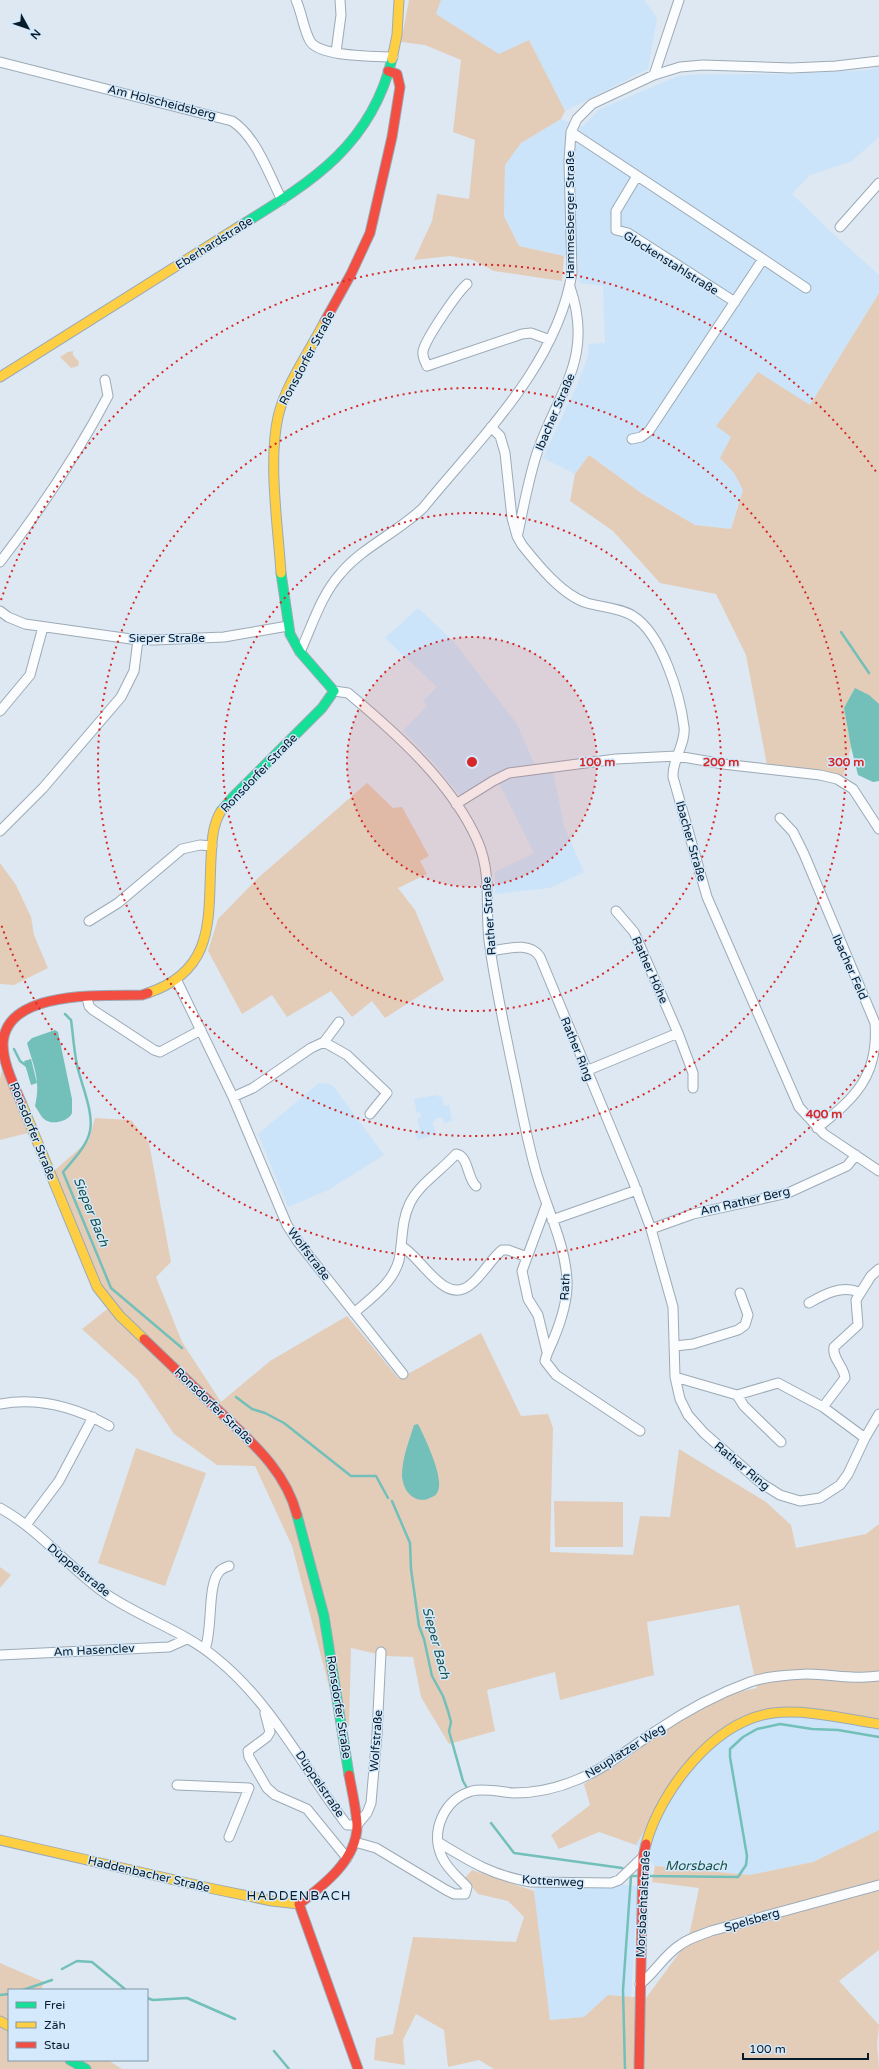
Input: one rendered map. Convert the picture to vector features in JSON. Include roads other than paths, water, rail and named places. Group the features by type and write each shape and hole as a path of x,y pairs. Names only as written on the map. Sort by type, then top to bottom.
{"main road":[{"name":"Eberhardstraße","path":"0,377 282,200 320,174 351,144 366,122 388,71 392,57 399,0"},
{"name":"Ronsdorfer Straße","path":"299,1904 332,1878 347,1858 355,1842 357,1824 324,1616 299,1520 288,1488 281,1476 262,1453 110,1306 97,1287 16,1087 5,1059 1,1043 8,1025 22,1010 48,1001 142,995 166,987 177,981 192,965 200,952 208,930 212,846 215,824 222,809 314,716 332,696 334,691 300,652 293,641 288,626 282,588 273,453 274,432 286,394 351,274 370,232 392,137 400,87 399,77 397,74 388,71"},
{"name":"Morsbachtalstraße","path":"639,2069 642,1884 644,1853 655,1819 675,1784 713,1742 736,1726 761,1715 783,1713 879,1724"},
{"name":"Haddenbacher Straße","path":"0,1840 214,1889 272,1901 299,1904"},
{"path":"299,1904 358,2069"},
{"path":"72,2061 86,2069"}],"street":[{"path":"296,0 306,32 313,45 318,48 336,52 392,57"},
{"path":"336,52 341,16 340,0"},
{"path":"654,75 680,0"},
{"name":"Hammesberger Straße","path":"300,652 312,622 340,573 360,556 414,516 509,405 550,340 570,287 572,274 570,161 571,132 577,119 592,104 654,75 680,67 703,65 791,68 836,66 879,61"},
{"name":"Am Holscheidsberg","path":"0,62 232,121 241,126 249,137 282,200"},
{"path":"571,132 806,288"},
{"name":"Glockenstahlstraße","path":"637,176 616,211 616,230 628,233 734,302"},
{"path":"840,227 879,183"},
{"path":"632,439 640,437 649,431 763,259"},
{"path":"467,284 456,294 425,346 423,357 427,366 522,334 531,333 550,340"},
{"name":"Ibacher Straße","path":"517,536 537,452 574,369 578,332 576,306 570,287"},
{"path":"0,562 37,513 78,450 108,396 105,380"},
{"name":"Ibacher Straße","path":"491,427 500,436 505,453 512,518 517,536 527,551 565,591 586,603 631,614 642,624 655,641 667,664 684,728 677,756 672,768 673,777 707,897 799,1107 818,1128 879,1170"},
{"name":"Sieper Straße","path":"0,611 8,617 25,624 138,640 224,637 288,626"},
{"path":"0,711 30,675 43,627"},
{"path":"0,831 43,788 121,697 134,671 138,640"},
{"name":"Rather Straße","path":"334,691 348,693 394,734 430,770 456,804 476,838 485,864 488,883 489,937 491,951 522,1116 546,1206 552,1220"},
{"path":"456,804 509,773 615,759 677,756 723,764 803,772 837,779 853,789 879,829"},
{"name":"Ibacher Feld","path":"780,818 793,832 804,854 875,1023 877,1033 876,1056 869,1080 851,1100 818,1128"},
{"path":"89,921 118,903 182,849 200,845 212,846"},
{"name":"Rather Höhe","path":"616,911 634,932 678,1033 693,1073 693,1088"},
{"name":"Rather Ring","path":"491,951 527,948 538,954 586,1072 637,1190 651,1229 673,1307 675,1377 683,1406 696,1425 761,1483 780,1495 800,1501 820,1498 840,1485 848,1474 865,1438 879,1414"},
{"name":"Wolfstraße","path":"177,981 233,1097 287,1225 403,1374"},
{"path":"87,998 89,1006 93,1010 154,1050 160,1052 201,1030"},
{"path":"233,1097 253,1088 311,1048 324,1042 339,1022"},
{"path":"586,1072 678,1033"},
{"path":"324,1042 348,1055 387,1093 370,1114"},
{"path":"354,1313 378,1292 390,1278 397,1266 404,1217 410,1202 425,1184 456,1154 460,1154 464,1158 472,1183 476,1186"},
{"name":"Am Rather Berg","path":"651,1229 693,1214 788,1193 847,1166 856,1155"},
{"path":"552,1220 637,1190"},
{"path":"546,1206 522,1271 528,1299 538,1315 547,1352 545,1361 556,1374 640,1431"},
{"name":"Rath","path":"547,1352 558,1328 568,1283 565,1262 552,1220"},
{"path":"401,1246 409,1250 439,1284 456,1290 470,1285 502,1250 508,1250 527,1257"},
{"path":"823,1407 845,1378 845,1372 835,1358 834,1347 858,1325 856,1300 859,1292 871,1276 879,1269"},
{"path":"808,1303 826,1294 849,1288 859,1292"},
{"path":"675,1346 693,1344 738,1330 745,1325 748,1315 740,1293"},
{"path":"675,1377 737,1395 778,1383 823,1407 865,1438"},
{"path":"737,1395 744,1406 781,1442"},
{"path":"0,1404 24,1401 43,1402 62,1406 93,1417 109,1426"},
{"path":"26,1525 59,1481 93,1417"},
{"name":"Düppelstraße","path":"0,1508 26,1525 107,1594 205,1649 227,1667 266,1710 296,1749 347,1824 357,1824"},
{"path":"205,1649 208,1640 212,1584 219,1571 229,1566"},
{"name":"Am Hasenclev","path":"0,1655 169,1647 187,1639"},
{"name":"Wolfstraße","path":"357,1824 366,1813 371,1803 377,1734 381,1652"},
{"name":"Neuplatzer Weg","path":"355,1842 376,1848 454,1894 465,1894 467,1887 446,1864 439,1850 438,1842 439,1824 443,1814 453,1802 465,1794 478,1790 526,1793 542,1791 580,1779 686,1713 720,1695 751,1682 768,1678 807,1674 864,1678 879,1676"},
{"path":"266,1710 265,1715 270,1732 267,1737 248,1751 249,1757 263,1782 275,1795 307,1809 347,1858"},
{"path":"177,1785 249,1788 259,1786 263,1782"},
{"path":"229,1837 249,1788"},
{"name":"Kottenweg","path":"438,1842 472,1864 520,1880 611,1883 619,1880 644,1853"},
{"name":"Spelsberg","path":"640,1984 672,1951 690,1939 879,1885"}],"waterway":[{"path":"841,632 869,673"},
{"name":"Sieper Bach","path":"65,1014 71,1020 76,1060 89,1107 91,1123 86,1142 63,1172 111,1288 182,1348"},
{"name":"Sieper Bach","path":"14,1049 20,1061 28,1067"},
{"name":"Sieper Bach","path":"236,1397 252,1409 265,1413 284,1423 351,1476 376,1476 388,1498"},
{"name":"Sieper Bach","path":"392,1501 410,1543 411,1569 419,1626 424,1639 432,1676 443,1696 448,1711 451,1722 449,1731 463,1781 467,1788"},
{"name":"Morsbach","path":"646,1876 738,1877 746,1865 747,1856 730,1757 730,1749 743,1737 757,1729 780,1724 812,1729 838,1730 879,1737"},
{"name":"Sieper Bach","path":"491,1823 514,1853 622,1868 626,1871"},
{"name":"Morsbach","path":"625,2069 623,1990 631,1876 639,1876"},
{"name":"Morsbach","path":"62,1969 77,1961 92,1962 125,1989"},
{"name":"Morsbach","path":"26,1989 52,1980"},
{"name":"Morsbach","path":"0,1995 8,1994"},
{"name":"Morsbach","path":"148,1998 153,2000 187,1998 235,2019"},
{"name":"Morsbach","path":"274,2051 289,2069"}],"district":[{"name":"HADDENBACH","path":"299,1896"}]}
